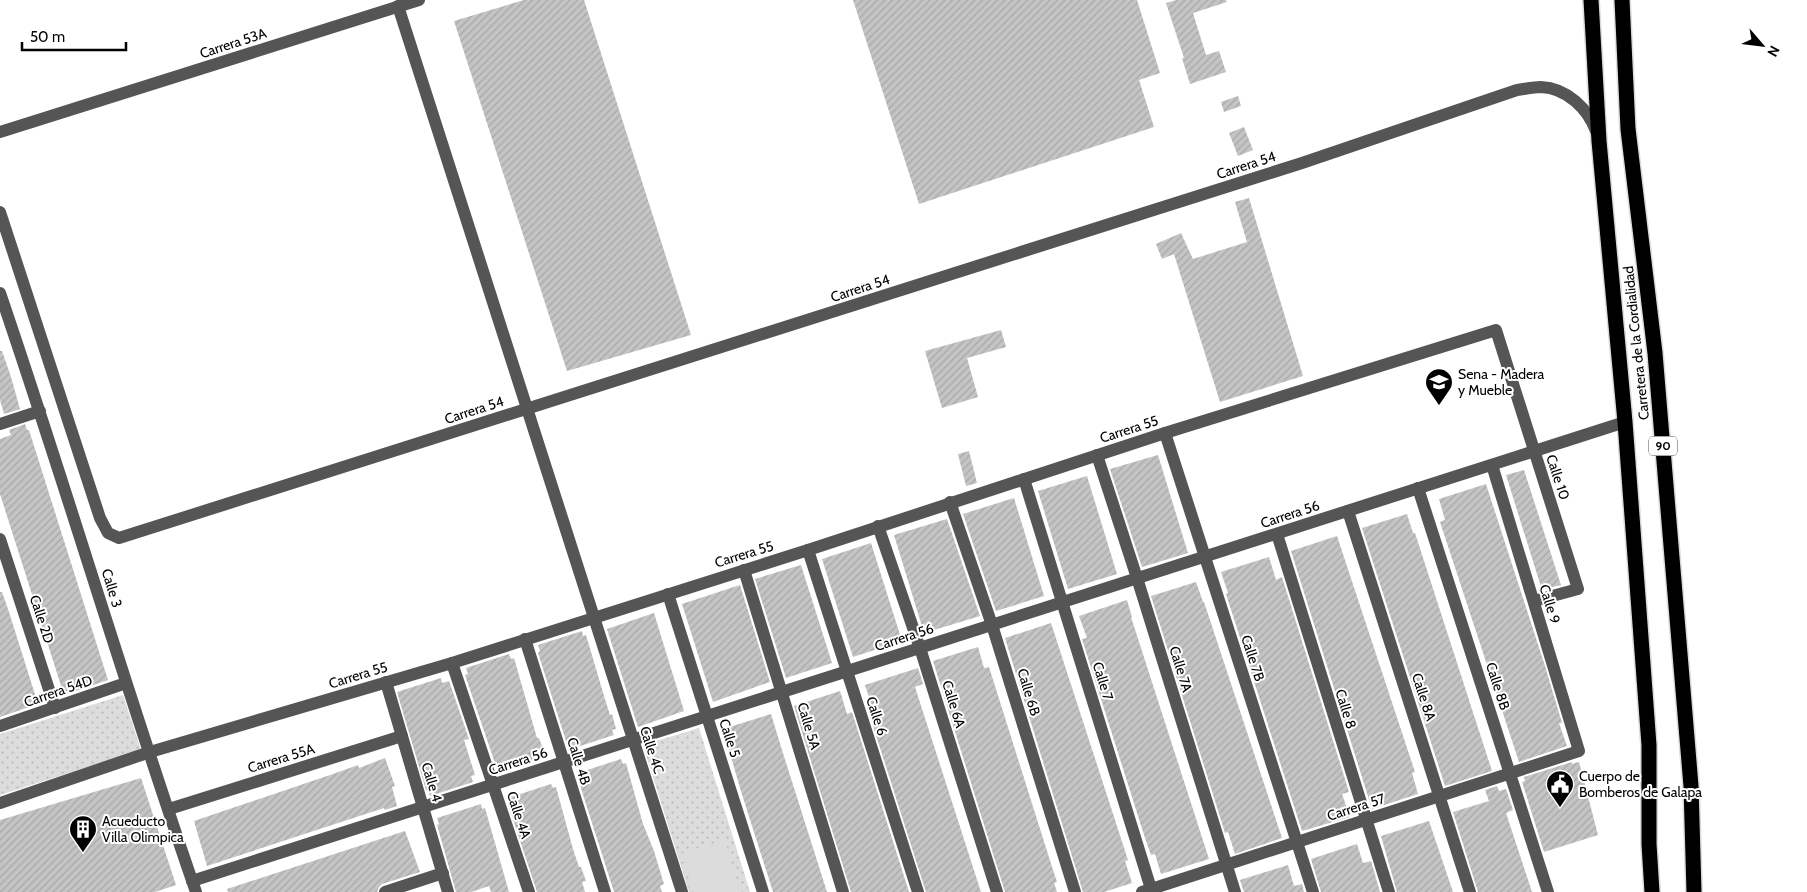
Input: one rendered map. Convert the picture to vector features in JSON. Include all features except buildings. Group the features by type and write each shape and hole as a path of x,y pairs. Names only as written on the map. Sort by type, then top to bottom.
{"highway":[{"name":"Carretera de la Cordialidad","path":"1591,0 1599,141 1625,422 1649,745 1649,844 1652,892"},
{"name":"Carretera de la Cordialidad","path":"1622,0 1628,129 1655,353 1691,786 1694,892"}],"street":[{"name":"Carrera 53A","path":"0,132 419,0"},
{"name":"Calle 4C","path":"398,6 682,892"},
{"name":"Carrera 54","path":"0,212 96,509 108,533 120,538 1302,163 1517,90 1540,87 1562,92 1577,102 1592,120 1599,141"},
{"name":"Calle 3","path":"0,293 40,411 126,683 194,886"},
{"name":"Carrera 55","path":"0,803 150,752 452,663 808,550 1165,433 1496,330"},
{"name":"Calle 10","path":"1496,330 1578,589 1534,602"},
{"path":"0,424 40,411"},
{"name":"Carrera 56","path":"194,886 423,807 1625,422"},
{"name":"Calle 7B","path":"1165,433 1314,892"},
{"name":"Calle 7A","path":"1097,455 1235,892"},
{"name":"Calle 9","path":"1492,465 1579,751"},
{"name":"Calle 7","path":"1024,479 1063,602 1149,891"},
{"name":"Calle 8B","path":"1418,488 1548,892"},
{"name":"Calle 6B","path":"950,502 992,625 1075,892"},
{"name":"Calle 8A","path":"1348,511 1470,892"},
{"name":"Calle 6A","path":"878,526 920,648 997,892"},
{"name":"Calle 8","path":"1277,534 1389,892"},
{"name":"Calle 2D","path":"0,539 55,708"},
{"name":"Calle 6","path":"808,550 918,892"},
{"name":"Calle 5A","path":"744,570 843,892"},
{"name":"Calle 5","path":"668,594 763,892"},
{"name":"Calle 4B","path":"525,639 605,892"},
{"name":"Calle 4A","path":"452,663 529,892"},
{"name":"Calle 4","path":"386,682 448,892"},
{"name":"Carrera 54D","path":"0,726 126,683"},
{"name":"Carrera 55A","path":"168,809 402,736"},
{"name":"Carrera 57","path":"1149,891 1579,751"},
{"path":"385,892 443,873"}],"shaded area":[{"path":"123,695 141,750 0,795 0,734"},
{"path":"699,728 750,892 689,892 643,745"},
{"path":"725,840 740,892 693,892 682,853"}],"place":[{"name":"Sena - Madera y Mueble","path":"1439,406"},
{"name":"Cuerpo de Bomberos de Galapa","path":"1560,808"},
{"name":"Acueducto Villa Olimpica","path":"83,853"}]}
